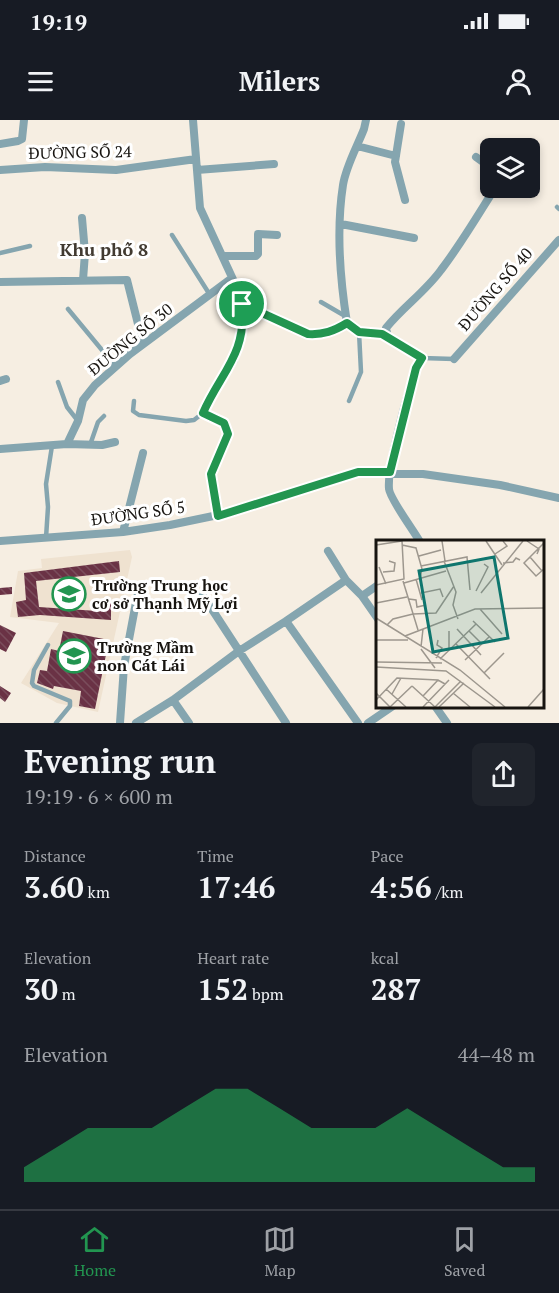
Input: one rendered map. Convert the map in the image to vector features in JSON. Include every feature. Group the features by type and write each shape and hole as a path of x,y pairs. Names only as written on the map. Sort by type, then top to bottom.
{"street":[{"path":"0,144 22,139 24,120"},
{"path":"193,120 200,208 232,278 242,304 243,318 234,360 203,413 224,423 228,434 211,474 218,516"},
{"path":"366,120 343,183 340,261 346,320 359,332 382,334 422,358 416,368 390,472 389,492 419,540"},
{"path":"401,124 396,168 405,200"},
{"path":"357,146 396,156"},
{"path":"476,157 480,160"},
{"name":"ĐƯỜNG SỐ 24","path":"0,170 45,167 116,170 196,159"},
{"path":"197,170 274,164"},
{"path":"388,337 386,328 400,310 442,269 488,198"},
{"path":"82,218 85,253 83,280"},
{"path":"341,224 414,238"},
{"path":"223,256 256,256 258,254 258,234 277,235"},
{"name":"ĐƯỜNG SỐ 40","path":"454,359 559,240"},
{"name":"ĐƯỜNG SỐ 30","path":"67,444 78,421 83,400 95,385 143,344 232,278"},
{"path":"0,282 127,279 143,344"},
{"path":"242,304 308,334 319,335 330,332 346,320"},
{"path":"0,449 115,442"},
{"path":"123,532 143,453"},
{"name":"ĐƯỜNG SỐ 5","path":"0,542 123,532 218,516 358,472 423,474 500,485 559,498"},
{"path":"328,551 346,579 376,616"},
{"path":"136,723 173,700 238,651 346,579"},
{"path":"362,596 376,586"},
{"path":"202,594 286,723"},
{"path":"120,723 124,666 137,597"},
{"path":"286,621 358,723"},
{"path":"173,700 189,723"},
{"path":"368,723 390,708"},
{"path":"436,708 447,723"}],"lane":[{"path":"172,235 210,295"},
{"path":"0,253 30,246"},
{"path":"321,302 346,320"},
{"path":"68,309 116,367"},
{"path":"349,401 362,372 359,332"},
{"path":"422,358 454,359"},
{"path":"58,382 67,406 78,421"},
{"path":"134,401 133,411 139,415 186,421 194,420 203,413"},
{"path":"90,445 99,422 104,416"},
{"path":"46,539 48,507 46,484 52,446"},
{"path":"48,645 34,670 32,683 34,686 70,701 70,706 56,723"}],"shaded area":[{"path":"130,550 132,557 98,712 57,703 21,683 59,623 10,617 18,571 42,568 41,559"}],"building":[{"path":"119,561 120,572 36,581 39,607 97,611 97,602 111,603 111,620 40,615 18,617 16,602 26,600 24,573"},
{"path":"12,587 12,594 0,595 0,588"},
{"path":"0,625 16,633 6,652 0,649"},
{"path":"63,631 109,640 95,709 79,706 81,691 54,686 53,689 37,683 40,670 47,671 51,649 59,651"},
{"path":"0,686 11,693 5,702 0,698"}],"place":[{"name":"Trường Trung học cơ sở Thạnh Mỹ Lợi","path":"69,594"},
{"name":"Trường Mầm non Cát Lái","path":"74,656"}],"district":[{"name":"Khu phố 8","path":"104,250"}],"route":[{"path":"242,304 308,334 319,335 330,332 347,323 359,332 382,334 422,358 416,368 390,472 358,472 218,516 211,474 228,434 224,423 203,413 207,402 234,360 240,340 242,304"}]}
